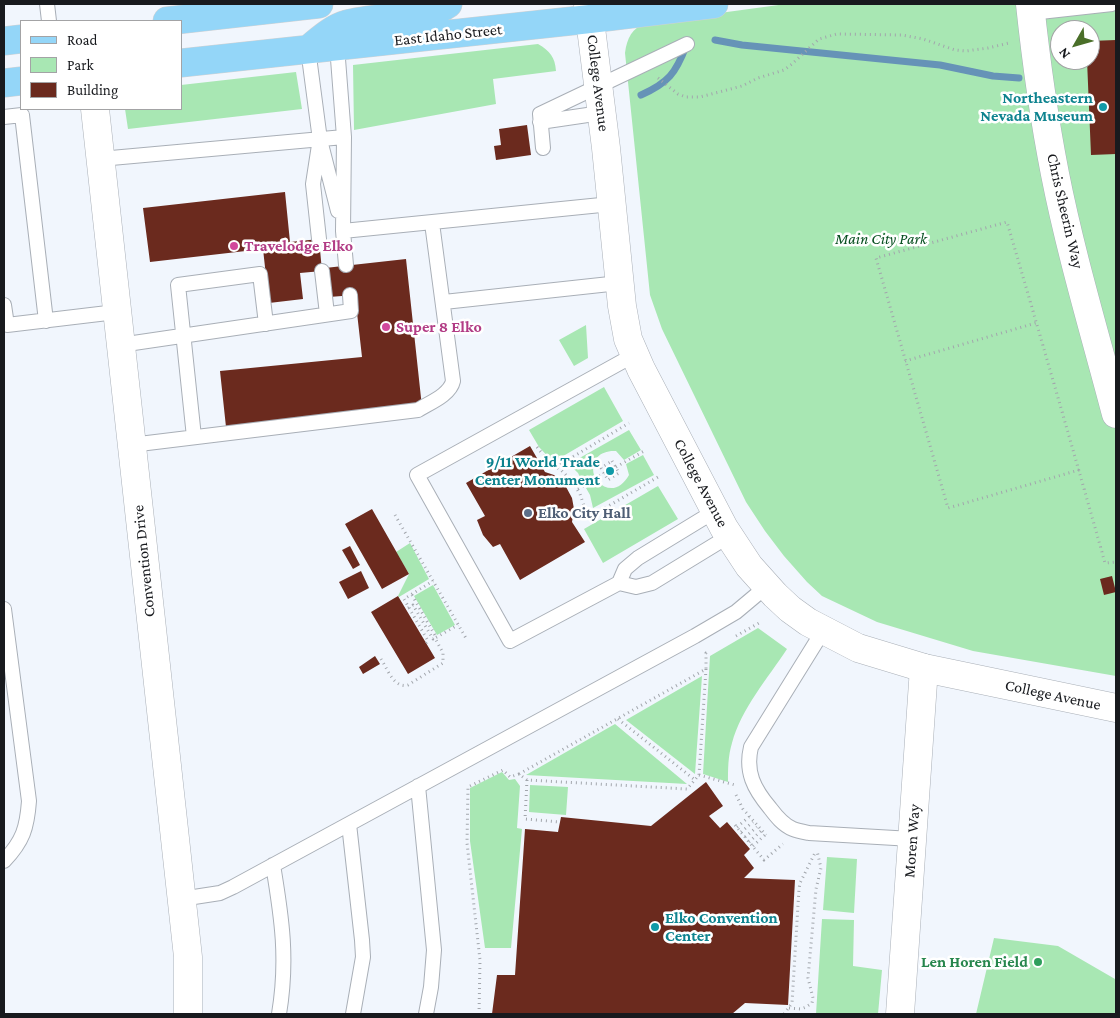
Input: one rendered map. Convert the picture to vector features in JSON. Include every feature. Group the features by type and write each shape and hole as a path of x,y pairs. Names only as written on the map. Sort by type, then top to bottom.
{"main road":[{"path":"184,14 244,8 319,4"},
{"path":"308,50 328,33 345,25 362,20 433,11 448,4"},
{"name":"East Idaho Street","path":"182,63 308,50 589,12 714,4"},
{"path":"4,41 20,39"},
{"path":"4,83 20,81"}],"street":[{"name":"College Avenue","path":"589,12 624,322 634,354 715,511 749,566 790,609 823,631 858,648 924,668 1116,708"},
{"name":"Chris Sheerin Way","path":"1032,18 1040,88 1055,173 1116,414"},
{"name":"Convention Drive","path":"95,110 188,957 188,1014"},
{"name":"Moren Way","path":"900,1014 924,668"}],"lane":[{"path":"47,4 49,20"},
{"path":"1032,18 1112,4"},
{"path":"543,148 540,114 687,44"},
{"path":"338,46 344,137 343,232 346,265"},
{"path":"308,50 320,140 343,232"},
{"path":"540,122 601,113"},
{"path":"4,117 22,115 46,321"},
{"path":"100,159 344,137"},
{"path":"319,239 313,184 320,140"},
{"path":"343,232 611,204"},
{"path":"131,445 418,410 441,396 454,381 432,223"},
{"path":"322,271 327,314"},
{"path":"194,436 178,285 260,274 266,324"},
{"path":"444,302 619,283"},
{"path":"120,345 351,311 350,295"},
{"path":"4,305 5,329 46,321 116,312"},
{"path":"634,354 417,475 510,642 619,583 625,569 638,558 715,511"},
{"path":"619,583 636,587 652,583 730,536"},
{"path":"181,899 226,890 273,866 703,632 736,612 767,586"},
{"path":"4,609 29,801 27,826 24,835 4,862"},
{"path":"823,631 751,747 749,762 751,779 759,794 772,811 793,829 809,833 912,840"},
{"path":"418,786 434,950 431,988 426,1014"},
{"path":"349,824 363,957 353,1014"},
{"path":"273,866 282,914 284,942 279,1014"}],"path":[{"path":"660,80 672,90 686,97 700,97 742,86 758,78 784,70 819,39 832,34 912,36 955,50 966,51 988,48 1032,18"},
{"path":"1079,470 948,508 876,258 1007,222 1036,322 1079,470 1106,563 1116,562"},
{"path":"905,361 1036,322"},
{"path":"556,467 629,423"},
{"path":"537,447 550,464 568,476 578,489 588,518 658,478"},
{"path":"616,467 644,451"},
{"path":"612,461 619,473 608,480 604,473 601,468 612,461"},
{"path":"578,489 604,473"},
{"path":"395,514 467,640"},
{"path":"426,643 428,641 404,600 433,581"},
{"path":"381,658 394,680 399,685 405,686 443,663 443,653 412,594"},
{"path":"408,608 413,605 432,639 458,625"},
{"path":"729,640 759,623"},
{"path":"519,774 527,780 687,789 699,775 706,653 714,649"},
{"path":"479,1014 480,960 467,843 468,787 503,770 510,777 519,774 706,669"},
{"path":"618,719 695,780"},
{"path":"699,775 735,786"},
{"path":"735,779 739,802 757,827 769,838"},
{"path":"527,780 525,820 560,822"},
{"path":"749,817 736,826 764,860 783,844"},
{"path":"741,832 753,822"},
{"path":"745,837 757,827"},
{"path":"749,842 761,831"},
{"path":"753,846 765,835"},
{"path":"779,842 789,846"},
{"path":"809,849 826,851"},
{"path":"784,1014 789,1008 793,992 799,889 816,850"},
{"path":"789,1008 802,1009 812,1003 813,998 808,978 816,889 820,868 816,850"}],"green space":[{"name":"Main City Park","path":"786,4 1116,4 1116,676 973,651 877,622 822,596 784,556 765,531 746,502 662,329 650,295 625,53 631,34 641,25"},
{"path":"538,44 551,55 556,71 493,79 496,104 354,130 353,65"},
{"path":"296,72 302,109 128,129 125,110 182,110 182,85"},
{"path":"586,325 588,358 574,366 559,340"},
{"path":"604,387 623,421 553,462 539,447 529,430"},
{"path":"629,430 641,450 624,460 616,451 601,454 595,460 594,475 582,481 578,473 569,464"},
{"path":"643,455 654,475 593,508 586,488 597,481 601,485 610,488 619,486 629,475 626,464"},
{"path":"658,486 678,519 603,563 584,529"},
{"path":"410,543 429,579 399,597 409,574 396,552"},
{"path":"433,585 455,625 437,635 414,596"},
{"path":"758,628 787,649 748,706 736,730 730,753 728,782 703,774 710,656"},
{"path":"702,676 695,774 626,720"},
{"path":"615,724 687,784 526,775"},
{"path":"502,772 509,780 515,779 520,786 517,828 522,829 511,948 485,948 470,841 470,788"},
{"path":"530,785 568,787 566,815 529,812"},
{"path":"827,857 857,859 854,913 823,910"},
{"path":"822,919 854,920 853,966 882,970 878,1014 816,1014"},
{"name":"Len Horen Field","path":"994,938 1058,946 1115,979 1116,1014 976,1014"}],"building":[{"name":"Northeastern Nevada Museum","path":"1116,40 1116,154 1091,155 1087,70 1100,70 1100,41"},
{"path":"527,125 531,155 496,160 494,146 501,145 499,129"},
{"name":"Travelodge Elko","path":"285,192 290,242 319,239 322,271 300,273 303,299 269,303 263,249 150,262 143,208"},
{"name":"Super 8 Elko","path":"406,259 422,407 226,427 220,371 362,357 355,295 329,297 325,268"},
{"name":"Elko City Hall","path":"530,446 545,472 554,475 565,485 572,498 574,509 572,522 585,542 520,580 500,544 493,547 483,535 477,520 485,516 466,483"},
{"path":"372,509 409,574 382,589 345,524"},
{"path":"350,546 360,565 353,569 342,550"},
{"path":"361,571 369,588 348,599 339,582"},
{"path":"1112,576 1116,592 1104,595 1100,579"},
{"path":"398,596 435,658 408,674 371,612"},
{"path":"375,656 380,664 363,674 359,667"},
{"name":"Elko Convention Center","path":"706,782 723,806 709,816 720,828 727,822 750,849 744,855 754,868 744,878 795,880 788,1005 745,1003 732,1014 492,1014 497,975 515,975 525,829 558,832 561,817 651,826"}],"waterway":[{"path":"715,40 742,45 940,65 993,76 1019,78"},
{"path":"641,95 658,86 670,76 679,63 686,46"}],"place":[{"name":"Northeastern Nevada Museum","path":"1103,107"},
{"name":"Travelodge Elko","path":"234,246"},
{"name":"Super 8 Elko","path":"386,327"},
{"name":"9/11 World Trade Center Monument","path":"610,471"},
{"name":"Elko City Hall","path":"528,513"},
{"name":"Elko Convention Center","path":"655,927"},
{"name":"Len Horen Field","path":"1038,962"}]}
